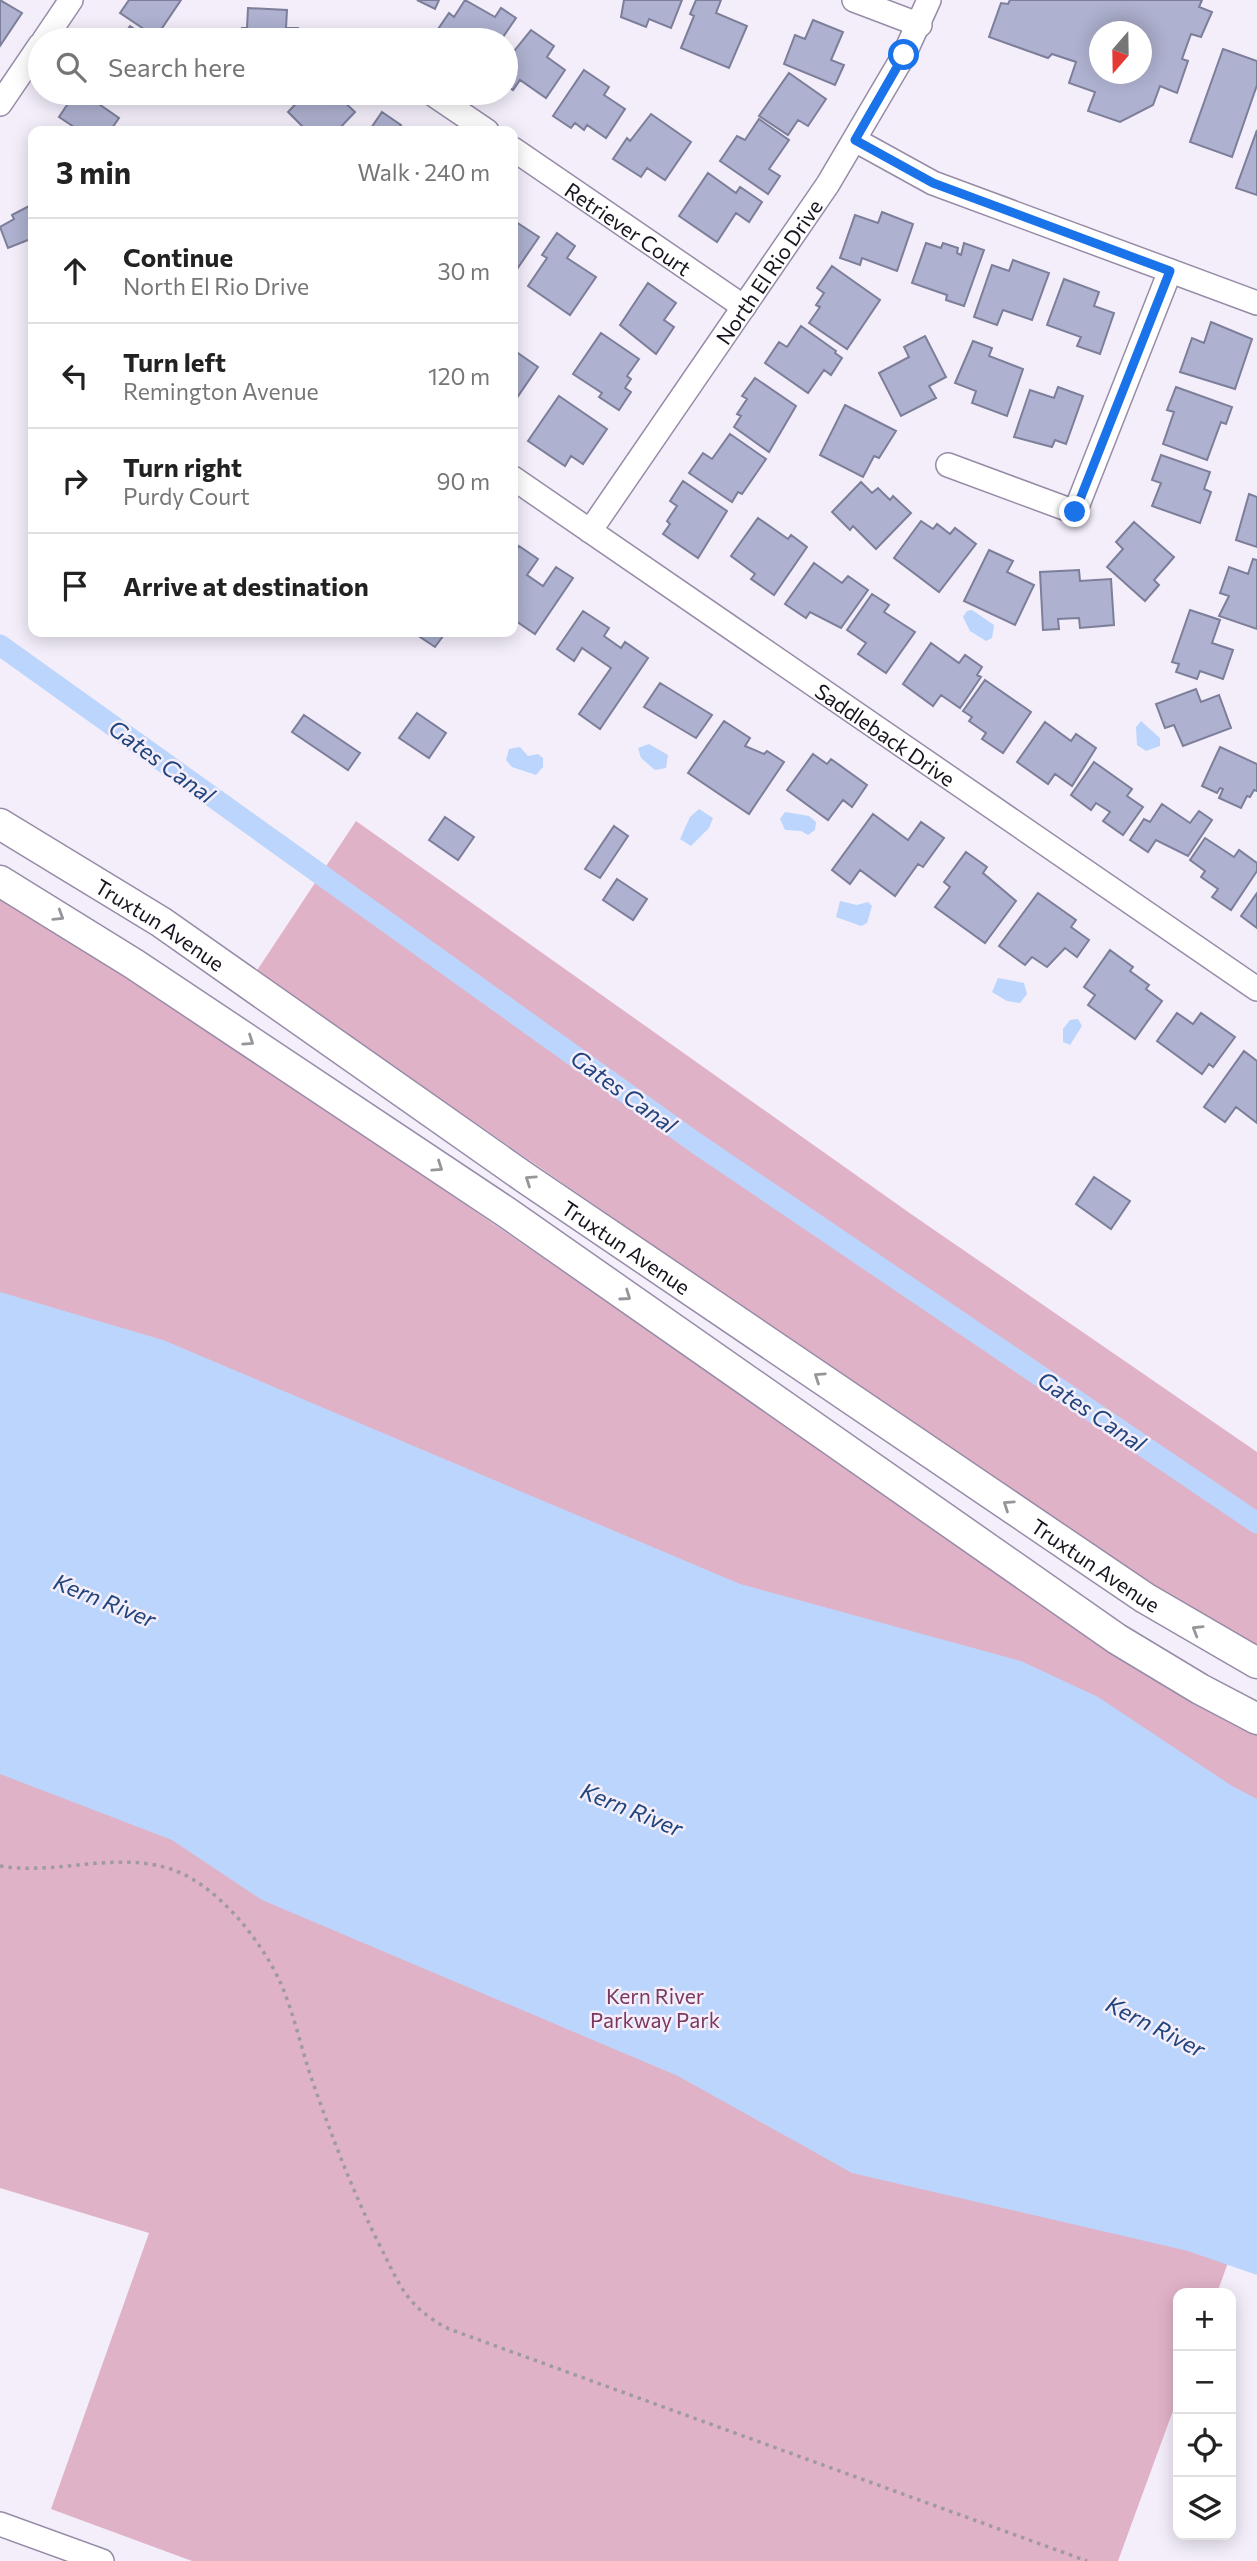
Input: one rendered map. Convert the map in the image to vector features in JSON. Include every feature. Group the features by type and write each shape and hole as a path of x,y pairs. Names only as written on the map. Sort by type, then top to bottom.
{"main road":[{"name":"Truxtun Avenue","path":"0,824 161,922 524,1177 1144,1598 1257,1663"},
{"name":"Truxtun Avenue","path":"0,881 134,964 506,1212 1117,1639 1200,1689 1257,1719"}],"street":[{"path":"52,28 71,0"},
{"path":"853,0 920,25"},
{"name":"North El Rio Drive","path":"590,531 855,140 920,25 929,0"},
{"path":"0,104 28,63"},
{"path":"449,105 480,126"},
{"path":"855,140 924,179 1257,303"},
{"name":"Retriever Court","path":"518,152 744,307"},
{"path":"948,465 1075,512 1170,271"},
{"name":"Saddleback Drive","path":"518,481 1257,989"},
{"path":"0,2524 102,2561"}],"path":[{"path":"0,1866 119,1862 165,1867 206,1886 246,1928 281,1983 312,2079 363,2211 405,2296 423,2315 449,2329 1087,2561"}],"green space":[{"path":"356,821 911,1214 1257,1452 1257,1648 1115,1563 256,972"},
{"name":"Kern River Parkway Park","path":"0,895 172,1003 1105,1644 1257,1734 1257,2183 1219,2288 1173,2288 1173,2411 1118,2561 192,2561 51,2509 149,2233 0,2188"}],"water":[{"path":"972,610 994,625 992,638 986,641 970,631 963,617 967,611"},
{"path":"1141,721 1160,738 1160,746 1146,751 1137,745 1136,727"},
{"path":"649,744 668,755 666,768 655,770 641,758 638,748"},
{"path":"520,747 528,756 538,754 543,758 543,767 536,775 512,767 506,760 509,749"},
{"path":"699,809 713,818 709,828 691,846 680,839 690,817"},
{"path":"785,812 809,816 816,822 815,830 808,835 801,831 785,830 780,819"},
{"path":"840,901 857,905 868,902 872,906 867,923 861,926 836,917"},
{"path":"998,978 1024,983 1027,994 1020,1003 1007,1001 992,992"},
{"path":"1078,1019 1082,1026 1070,1045 1063,1042 1063,1029 1070,1020"},
{"name":"Kern River","path":"0,1292 163,1340 740,1584 1021,1661 1098,1697 1232,1786 1257,1799 1257,2275 1188,2251 852,2173 678,2076 262,1900 172,1840 0,1774"}],"building":[{"path":"0,0 22,13 0,46"},
{"path":"129,0 181,0 162,28 142,28 120,13"},
{"path":"417,0 439,0 435,9"},
{"path":"465,0 495,17 501,8 516,18 509,28 439,28 449,13 454,17"},
{"path":"624,0 682,0 671,28 649,19 646,27 621,17"},
{"path":"696,0 721,0 716,13 747,26 729,68 681,48 694,16 690,14"},
{"path":"1010,0 1202,0 1199,7 1212,12 1201,37 1191,34 1182,59 1188,61 1177,93 1160,86 1153,105 1120,122 1088,111 1095,92 1069,83 1076,62 1052,54 1048,58 989,37 1001,3 1008,4"},
{"path":"248,8 287,10 286,28 247,28"},
{"path":"813,20 843,32 831,60 844,65 835,85 784,64 795,35 805,39"},
{"path":"531,30 554,46 547,57 565,70 546,98 520,80 518,83 518,46"},
{"path":"1223,49 1257,61 1257,85 1232,157 1190,142"},
{"path":"584,70 609,87 604,95 625,109 606,138 587,125 584,130 575,123 571,128 553,116"},
{"path":"789,73 826,99 808,126 798,120 788,135 759,116"},
{"path":"67,105 100,105 119,118 113,126 72,126 59,117"},
{"path":"295,105 347,105 355,112 342,126 302,126 288,112"},
{"path":"382,112 401,125 400,126 372,126"},
{"path":"651,114 691,142 665,180 647,168 641,177 613,159 627,138 630,141"},
{"path":"759,119 789,140 769,169 780,176 768,194 720,161 737,136 745,140"},
{"path":"1257,130 1257,195 1236,188"},
{"path":"708,173 736,193 740,187 762,202 749,222 736,213 717,242 679,216"},
{"path":"28,207 28,240 8,248 0,227 14,219 12,215"},
{"path":"882,212 913,224 897,271 862,258 860,265 840,258 855,215 878,223"},
{"path":"518,223 539,237 518,268"},
{"path":"557,233 575,246 567,258 596,277 570,315 528,286 547,258 542,255"},
{"path":"926,243 941,248 943,243 958,248 957,253 961,255 964,243 984,250 964,306 946,300 947,295 912,283"},
{"path":"1013,260 1049,273 1032,320 1003,310 997,325 974,317 992,265 1009,271"},
{"path":"832,266 880,300 847,349 809,323 820,307 816,305 824,293 817,288"},
{"path":"1064,279 1099,292 1094,306 1114,313 1100,354 1077,346 1081,337 1047,325"},
{"path":"648,283 676,303 664,320 674,327 656,354 620,325"},
{"path":"1211,322 1252,339 1235,389 1180,372 1192,338 1204,343"},
{"path":"801,326 842,358 831,375 824,370 808,393 765,363 779,342 787,347"},
{"path":"601,333 639,359 627,376 631,379 625,388 631,392 619,410 599,397 602,393 573,374"},
{"path":"925,336 946,377 929,386 936,398 901,416 879,373 909,357 904,347"},
{"path":"973,341 992,348 989,356 1023,369 1007,416 972,403 976,391 955,383"},
{"path":"518,353 538,367 518,396"},
{"path":"755,378 796,406 769,452 734,427 741,416 737,414 747,399 742,396"},
{"path":"1058,387 1083,396 1066,444 1055,440 1052,447 1014,437 1030,390 1054,398"},
{"path":"1176,387 1232,407 1226,424 1221,422 1207,460 1163,444 1174,412 1167,410"},
{"path":"559,396 607,429 583,464 571,456 565,466 528,441"},
{"path":"845,405 896,431 879,458 874,456 863,477 820,455"},
{"path":"730,434 766,459 742,494 738,492 732,502 689,473 703,453 712,459"},
{"path":"1161,455 1210,472 1204,489 1211,492 1200,523 1152,506 1161,483 1152,480"},
{"path":"683,481 727,511 698,558 663,534 670,524 667,521 677,506 670,501"},
{"path":"861,482 872,493 878,488 890,500 893,496 911,513 876,549 853,526 850,530 832,512"},
{"path":"1249,494 1257,497 1257,547 1236,540"},
{"path":"758,518 788,539 791,535 807,547 774,595 751,579 755,574 731,556"},
{"path":"921,521 933,529 937,524 950,534 955,528 976,544 939,592 894,558"},
{"path":"1134,522 1174,557 1154,580 1159,585 1145,601 1107,567 1123,549 1116,542"},
{"path":"518,548 538,559 527,575 543,586 556,567 573,578 535,634 518,622"},
{"path":"989,550 1013,561 1007,572 1034,585 1015,625 964,601"},
{"path":"1253,559 1257,560 1257,629 1219,616 1229,596 1220,593 1229,567 1248,574"},
{"path":"814,563 842,583 848,576 868,590 841,628 810,612 806,618 785,604"},
{"path":"1079,570 1080,581 1111,579 1114,625 1080,628 1079,618 1058,619 1059,629 1043,630 1040,572"},
{"path":"872,594 889,605 884,612 915,632 886,673 858,654 866,643 847,630"},
{"path":"1190,610 1220,620 1212,643 1233,650 1223,679 1200,671 1197,679 1176,672 1179,664 1172,662"},
{"path":"583,611 609,628 604,636 621,648 625,642 648,658 600,729 579,714 611,668 582,648 574,661 557,649"},
{"path":"420,637 442,637 435,647"},
{"path":"931,643 959,663 965,655 982,667 977,675 981,677 960,708 941,695 933,706 903,684"},
{"path":"985,680 1031,712 1003,753 982,739 986,733 969,721 972,717 963,711"},
{"path":"660,683 712,715 696,738 644,707"},
{"path":"1196,689 1201,702 1219,695 1231,728 1183,746 1174,725 1165,728 1156,704"},
{"path":"417,713 446,733 429,758 399,738"},
{"path":"304,715 360,753 348,770 292,732"},
{"path":"724,721 750,738 745,746 764,754 767,751 784,762 749,814 688,773"},
{"path":"1045,722 1071,741 1076,734 1096,748 1072,786 1055,774 1048,784 1017,762"},
{"path":"1220,747 1257,764 1257,791 1254,790 1250,797 1247,796 1241,808 1219,798 1223,789 1220,788 1217,793 1202,786"},
{"path":"813,754 827,764 831,759 867,785 852,807 843,800 828,820 787,790"},
{"path":"1094,762 1132,789 1127,796 1143,807 1123,835 1103,821 1110,812 1096,803 1091,810 1071,795"},
{"path":"1162,804 1190,823 1199,811 1212,820 1188,856 1156,840 1148,852 1130,840 1144,819 1150,822"},
{"path":"873,814 908,840 921,822 944,838 923,867 918,864 895,896 860,870 850,884 832,870"},
{"path":"445,817 474,837 458,860 429,840"},
{"path":"614,826 628,836 600,878 585,869"},
{"path":"1205,838 1234,857 1239,850 1257,863 1257,871 1231,910 1212,897 1218,889 1201,877 1205,871 1190,860"},
{"path":"966,852 987,867 983,873 1016,901 985,943 935,907 950,887 944,882"},
{"path":"617,879 647,899 633,920 603,900"},
{"path":"1038,893 1076,920 1071,927 1089,940 1077,957 1065,948 1047,967 1032,957 1025,965 999,946"},
{"path":"1257,893 1257,928 1241,916"},
{"path":"1110,950 1133,967 1130,971 1149,985 1146,989 1162,1001 1135,1039 1088,1005 1095,995 1084,987"},
{"path":"1177,1013 1193,1024 1201,1013 1235,1037 1213,1067 1209,1064 1202,1074 1157,1041"},
{"path":"1244,1051 1257,1061 1257,1123 1236,1107 1225,1122 1204,1107"},
{"path":"1094,1177 1130,1201 1111,1229 1076,1204"}],"waterway":[{"name":"Gates Canal","path":"0,645 696,1143 1257,1523"}],"route":[{"path":"904,55 855,140 915,176 1170,271 1075,512"}]}
